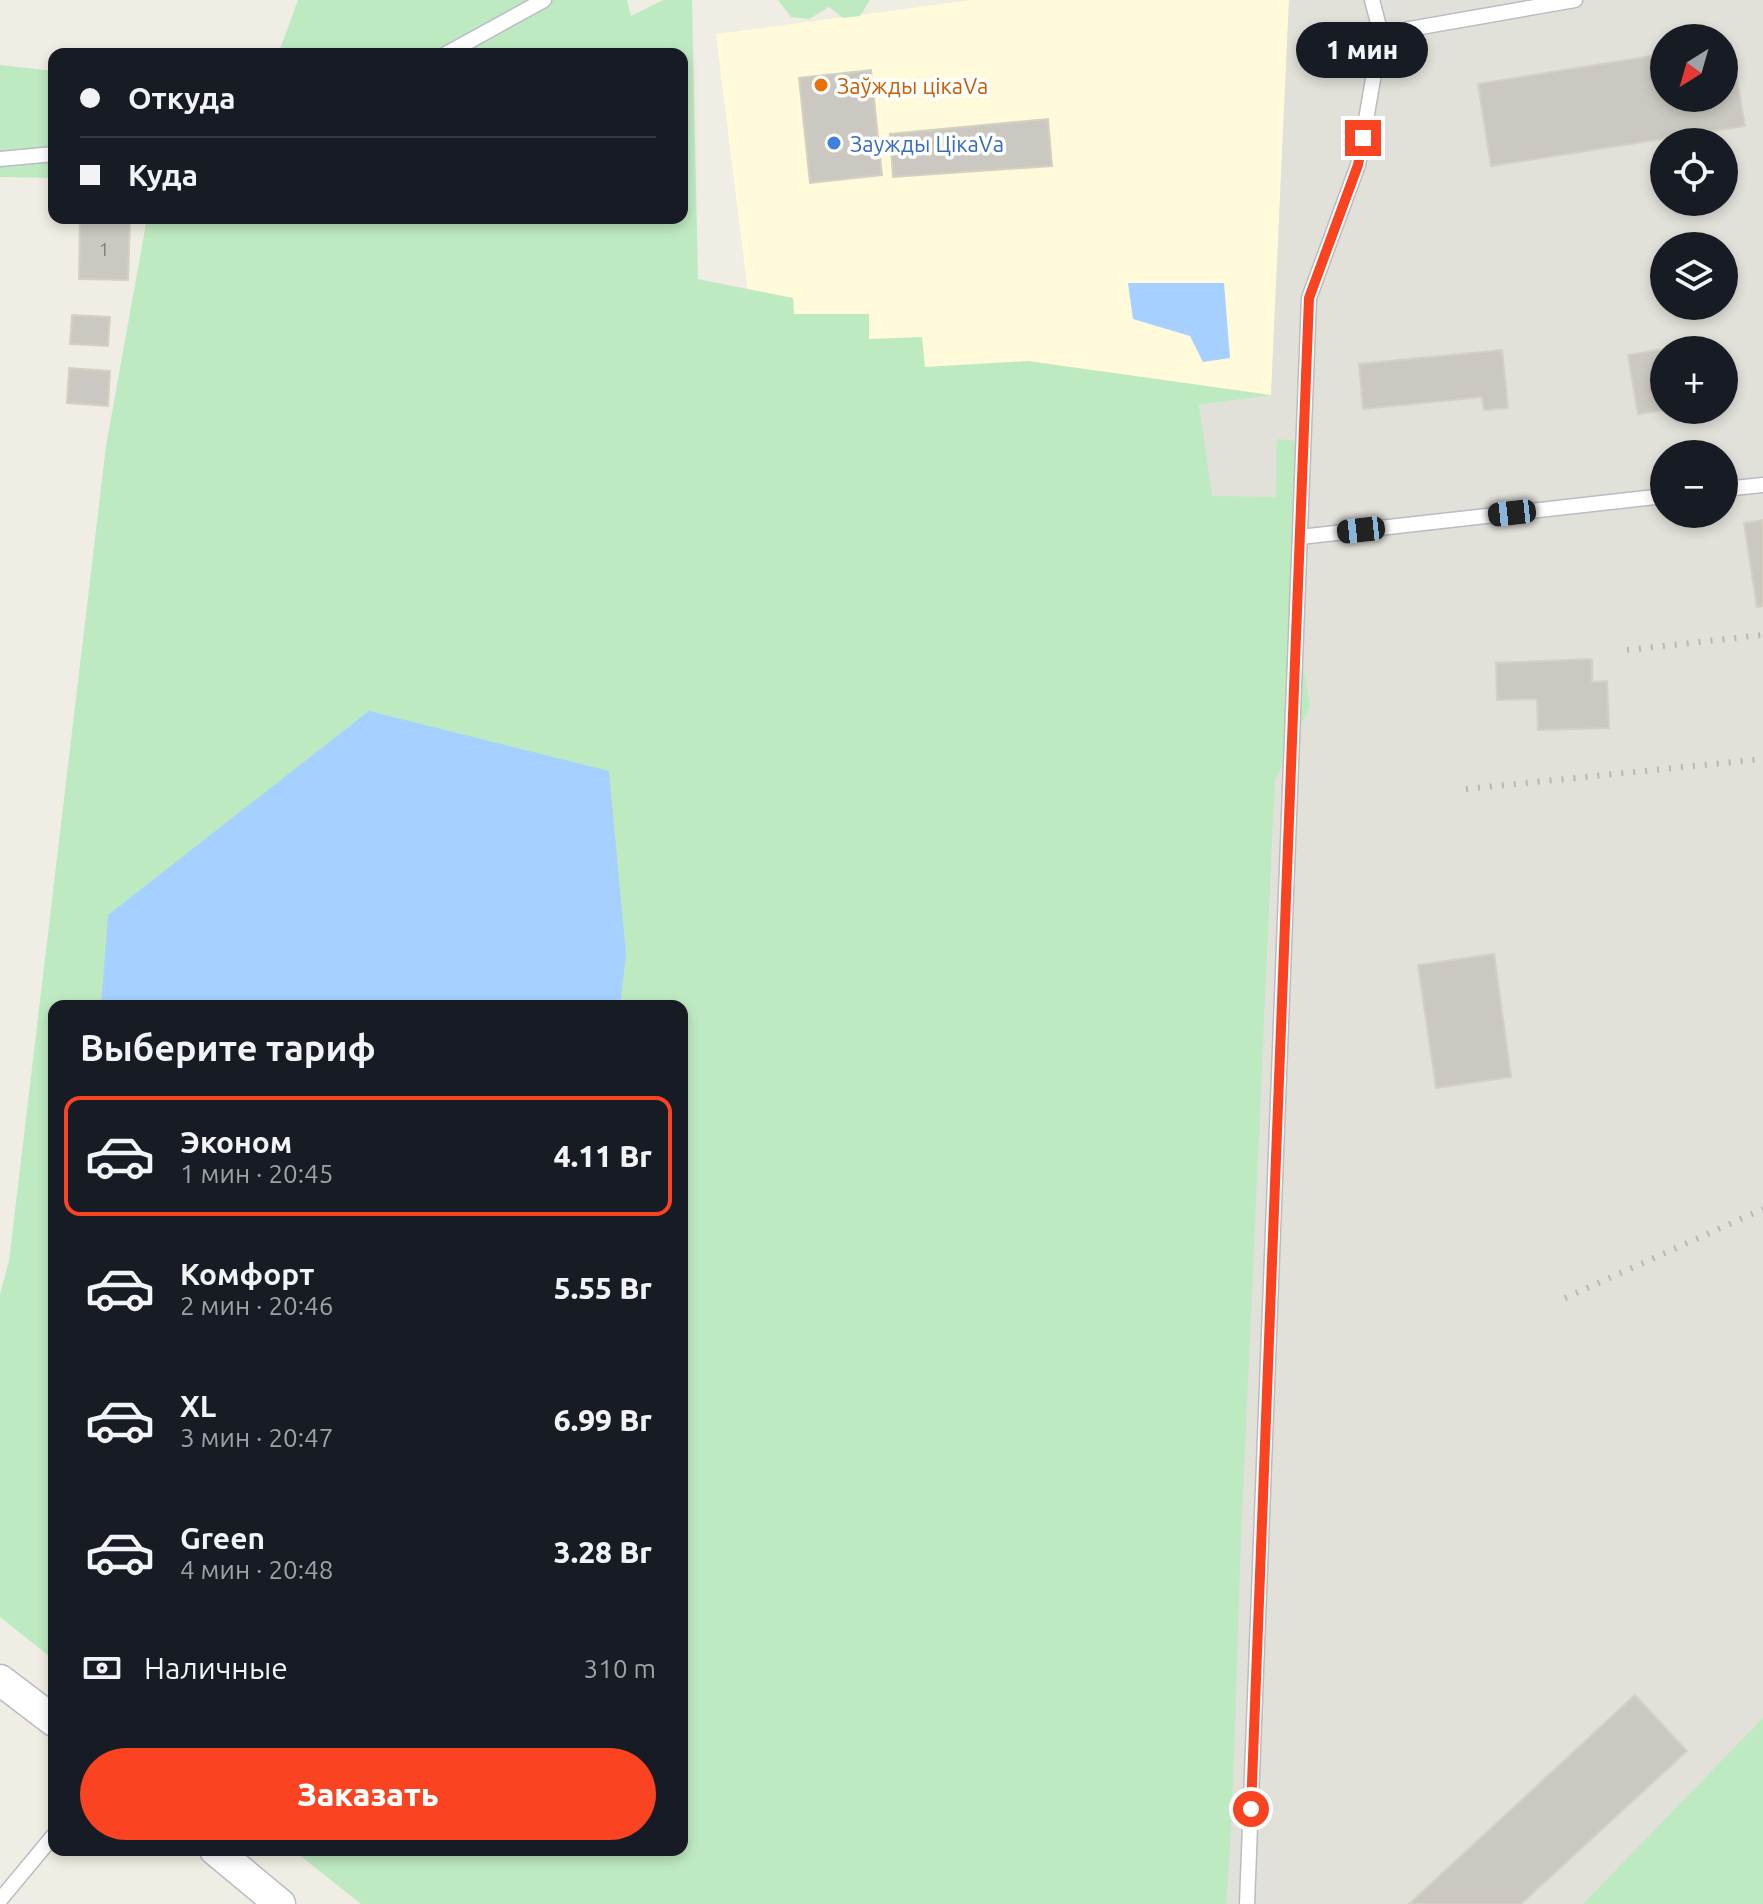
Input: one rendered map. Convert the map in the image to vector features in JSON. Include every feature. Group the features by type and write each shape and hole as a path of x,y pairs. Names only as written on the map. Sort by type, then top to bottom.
{"street":[{"path":"0,1680 48,1716"},
{"path":"222,1856 280,1904"}],"lane":[{"path":"457,48 544,0"},
{"path":"1247,1904 1309,298 1358,165 1381,34 1372,0"},
{"path":"1381,34 1575,0"},
{"path":"0,159 48,155"},
{"path":"1738,488 1763,485"},
{"path":"1300,537 1650,498"},
{"path":"0,1900 48,1842"}],"shaded area":[{"path":"972,0 1289,0 1271,395 925,367 751,318 716,34"},
{"path":"1289,0 1763,0 1763,1732 1587,1904 1223,1904 1273,829 1278,562 1220,559 1199,405 1271,395"}],"green space":[{"path":"298,0 627,0 631,16 663,0 692,0 698,279 793,298 794,314 869,314 869,339 922,337 925,367 1028,361 1271,395 1199,405 1212,496 1276,497 1277,439 1299,441 1292,604 1310,706 1275,780 1226,1904 361,1904 301,1856 688,1856 688,1000 48,1000 48,1655 0,1617 0,1294 9,1261 106,446 146,224 688,224 688,48 280,48"},
{"path":"778,0 870,0 860,16 843,18 829,7 809,19 791,17"},
{"path":"0,65 48,70 48,178 0,177"},
{"path":"1763,1718 1763,1904 1583,1904"}],"water":[{"path":"1128,283 1224,283 1230,358 1203,362 1190,336 1133,319"},
{"path":"369,711 609,771 626,954 621,1000 101,1000 108,915"}],"building":[{"path":"1650,56 1650,112 1738,112 1738,84 1745,126 1650,128 1650,141 1491,166 1478,84"},
{"path":"871,70 882,175 810,183 799,78"},
{"path":"1048,119 1052,166 893,177 890,134"},
{"path":"80,224 130,224 128,280 79,279"},
{"path":"72,315 110,317 108,346 70,344"},
{"path":"1502,350 1508,408 1484,410 1482,397 1363,409 1359,364"},
{"path":"1650,351 1650,412 1638,414 1628,355"},
{"path":"69,368 110,371 108,406 67,403"},
{"path":"1763,520 1763,606 1757,607 1744,523"},
{"path":"1592,659 1592,682 1607,681 1609,728 1538,730 1537,699 1497,700 1496,663"},
{"path":"1494,954 1511,1077 1436,1088 1418,965"},
{"path":"1635,1695 1687,1751 1521,1904 1409,1904"}],"railway":[{"path":"1627,650 1763,635"},
{"path":"1466,789 1763,759"},
{"path":"1565,1298 1763,1209"}],"place":[{"name":"Заўжды цікаVа","path":"821,85"},
{"name":"Заужды ЦікаVа","path":"834,143"}],"route":[{"path":"1251,1809 1309,298 1358,165 1363,138"}]}
